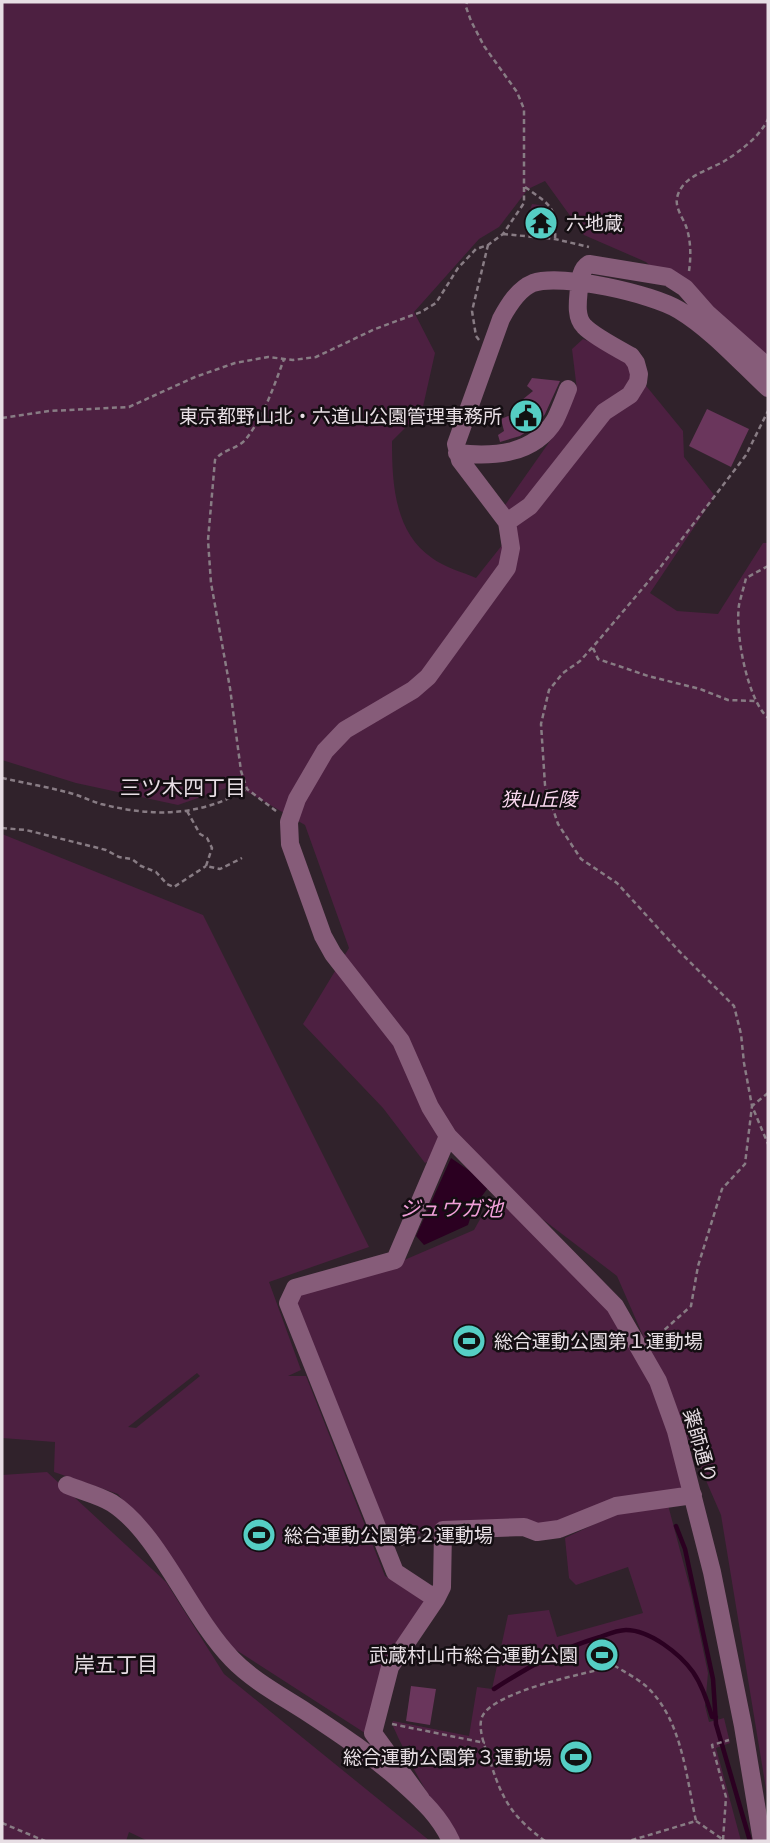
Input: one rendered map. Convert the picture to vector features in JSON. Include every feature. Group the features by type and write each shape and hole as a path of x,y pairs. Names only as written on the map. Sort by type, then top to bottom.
{"street":[{"path":"507,522 530,506 604,412 630,395 638,382 636,363 631,356 584,327 579,317 579,283 584,267 589,264 668,276 685,288 707,313 768,366"},
{"path":"289,822 297,799 325,751 345,730 413,690 428,677 507,568 511,548 507,522 460,460 456,444 488,350 511,302 531,284 540,282 579,283 646,296 679,310 768,388"},
{"path":"457,453 486,456 503,454 532,443 544,434 555,420 568,389"},
{"name":"薬師通り","path":"289,822 290,844 323,936 333,954 401,1041 430,1107 448,1136 615,1306 658,1381 676,1431 712,1572 743,1726 762,1841"},
{"path":"436,1599 395,1572 288,1303 295,1288 395,1260 448,1136"},
{"path":"67,1485 111,1503 131,1520 231,1659 248,1674 352,1741 421,1799"},
{"path":"451,1841 444,1827 373,1733 390,1667 442,1587 443,1530 524,1527 537,1532 559,1530 616,1506 693,1495"}],"path":[{"path":"2,418 48,411 129,407 195,377 235,363 268,357 316,357 340,348 364,333 430,308 439,300 462,263 476,249 488,245 503,234 524,203 524,109 517,92 484,46 471,21 467,2"},
{"path":"685,288 691,257 687,229 677,206 677,197 685,181 727,159 764,130 768,119"},
{"path":"525,187 550,205 555,214 555,239"},
{"path":"488,245 472,311 476,337 488,350"},
{"path":"284,359 268,400 245,440 215,460 208,540 211,583 230,688 241,771 247,789 289,822"},
{"path":"768,411 746,455 659,569 580,662 563,673 549,690 541,723 545,785 558,824 581,859 617,883 733,1006 741,1034 752,1106 768,1144"},
{"path":"768,566 746,578 739,606 745,664 755,701 760,711 768,718"},
{"path":"592,647 598,659 648,676 701,689 728,700 755,701"},
{"path":"2,778 139,812 187,811 225,802 247,789"},
{"path":"2,828 26,830 106,850 119,857 132,859 156,872 167,884 174,887 206,866 212,848 207,838 200,834 187,811"},
{"path":"206,866 220,869 243,858"},
{"path":"642,1350 691,1306 698,1266 722,1189 745,1164 752,1106 768,1093"},
{"path":"399,1545 443,1530"},
{"path":"545,1841 513,1814 500,1793 485,1744 482,1717 493,1704 525,1689 615,1666 646,1686 664,1707 674,1727 696,1821 724,1840"},
{"path":"375,1721 485,1744"},
{"path":"724,1840 726,1797 712,1745 729,1740"},
{"path":"629,1841 696,1821"},
{"path":"2,1823 45,1841"}],"green space":[{"name":"狭山丘陵","path":"2,2 768,2 768,377 646,262 584,235 545,181 528,189 499,227 479,239 414,312 435,353 422,411 392,441 398,505 410,535 419,547 437,561 476,578 503,544 498,515 557,431 577,390 572,349 583,339 620,354 683,431 684,457 715,496 650,593 677,611 718,614 763,543 768,543 768,1801 721,1515 617,1276 452,1150 425,1163 383,1108 303,1024 349,948 305,825 235,785 178,805 76,783 2,760"},
{"path":"532,204 546,206 552,215 552,228 534,231 526,222"},
{"path":"2,834 203,915 369,1247 269,1282 301,1370 288,1376 306,1376 385,1576 429,1597 368,1735 233,1648 118,1494 54,1472 55,1442 2,1438","holes":["197,1373 200,1376 136,1428 128,1427"]},
{"name":"総合運動公園第１運動場","path":"492,1198 553,1244 608,1307 655,1374 698,1492 559,1526 453,1523 391,1542 292,1303 298,1291 395,1264 474,1230"},
{"path":"47,1472 166,1582 224,1674 430,1841 148,1841 129,1832 126,1841 2,1841 2,1475"},
{"name":"武蔵村山市総合運動公園","path":"668,1505 690,1588 708,1673 705,1706 709,1722 724,1718 730,1743 716,1748 741,1841 457,1841 414,1770 392,1724 393,1721 469,1736 477,1687 492,1689 508,1615 549,1610 557,1637 643,1613 628,1567 576,1585 569,1578 565,1538 618,1513"}],"water":[{"name":"ジュウガ池","path":"451,1158 490,1185 474,1207 468,1225 424,1245 416,1236"}],"building":[{"name":"東京都野山北・六道山公園管理事務所","path":"532,378 560,381 538,424 520,436 500,442 498,435 504,431 501,419 513,414 511,409 533,391 527,386"},
{"path":"707,409 749,429 731,467 689,446"},
{"path":"411,1686 436,1689 430,1725 406,1721"}],"waterway":[{"path":"676,1526 685,1549 713,1679 716,1724 750,1841"},
{"path":"494,1689 571,1647 616,1631 635,1631 664,1644 687,1665 702,1688 712,1717 716,1717"}],"place":[{"name":"六地蔵","path":"541,223"},
{"name":"東京都野山北・六道山公園管理事務所","path":"526,416"},
{"name":"総合運動公園第１運動場","path":"469,1341"},
{"name":"総合運動公園第２運動場","path":"259,1535"},
{"name":"武蔵村山市総合運動公園","path":"602,1655"},
{"name":"総合運動公園第３運動場","path":"576,1757"}],"district":[{"name":"三ツ木四丁目","path":"183,788"},
{"name":"岸五丁目","path":"116,1665"}]}
